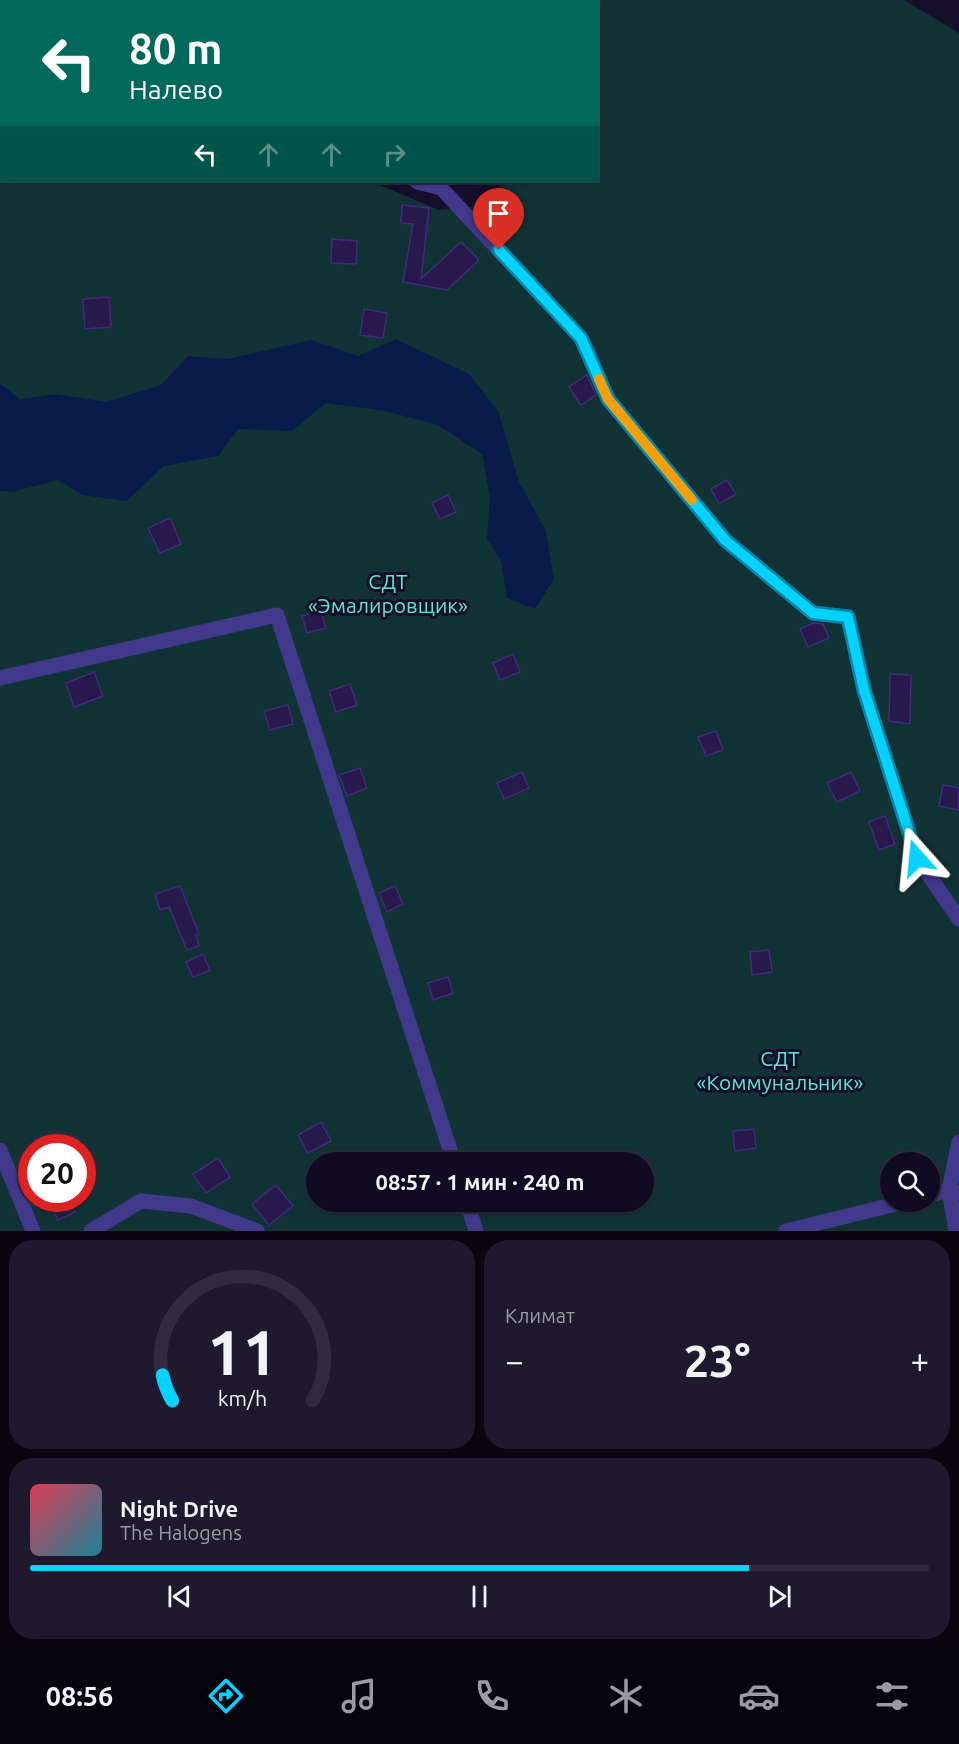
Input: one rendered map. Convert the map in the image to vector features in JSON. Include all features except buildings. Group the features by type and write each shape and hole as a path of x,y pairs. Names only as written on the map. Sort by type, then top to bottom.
{"lane":[{"path":"421,183 441,188 581,338 608,399 725,540 813,613 848,617 864,690 917,858 959,919"},
{"path":"0,678 277,615 451,1152"},
{"path":"956,1231 954,1192 959,1142"},
{"path":"0,1150 33,1231"},
{"path":"91,1231 141,1201 191,1206 257,1231"},
{"path":"786,1231 880,1208"},
{"path":"470,1212 476,1231"}],"green space":[{"name":"СДТ «Эмалировщик»","path":"600,0 904,0 959,33 959,1231 0,1231 0,183 375,183 439,210 510,204 498,183 600,183"}],"water":[{"path":"396,339 469,374 498,411 519,482 546,531 554,579 535,609 507,598 501,561 487,539 490,496 482,454 438,425 385,411 326,403 292,431 238,429 218,456 164,466 127,501 82,495 58,480 12,492 0,491 0,384 20,399 56,394 106,402 161,385 188,356 228,359 311,340 358,356"}],"slow traffic":[{"path":"599,379 608,399 692,500"}],"route":[{"path":"499,250 581,338 608,399 725,540 813,613 848,617 864,690 917,858"}],"park label":[{"name":"СДТ «Коммунальник»","path":"780,1071"}]}
